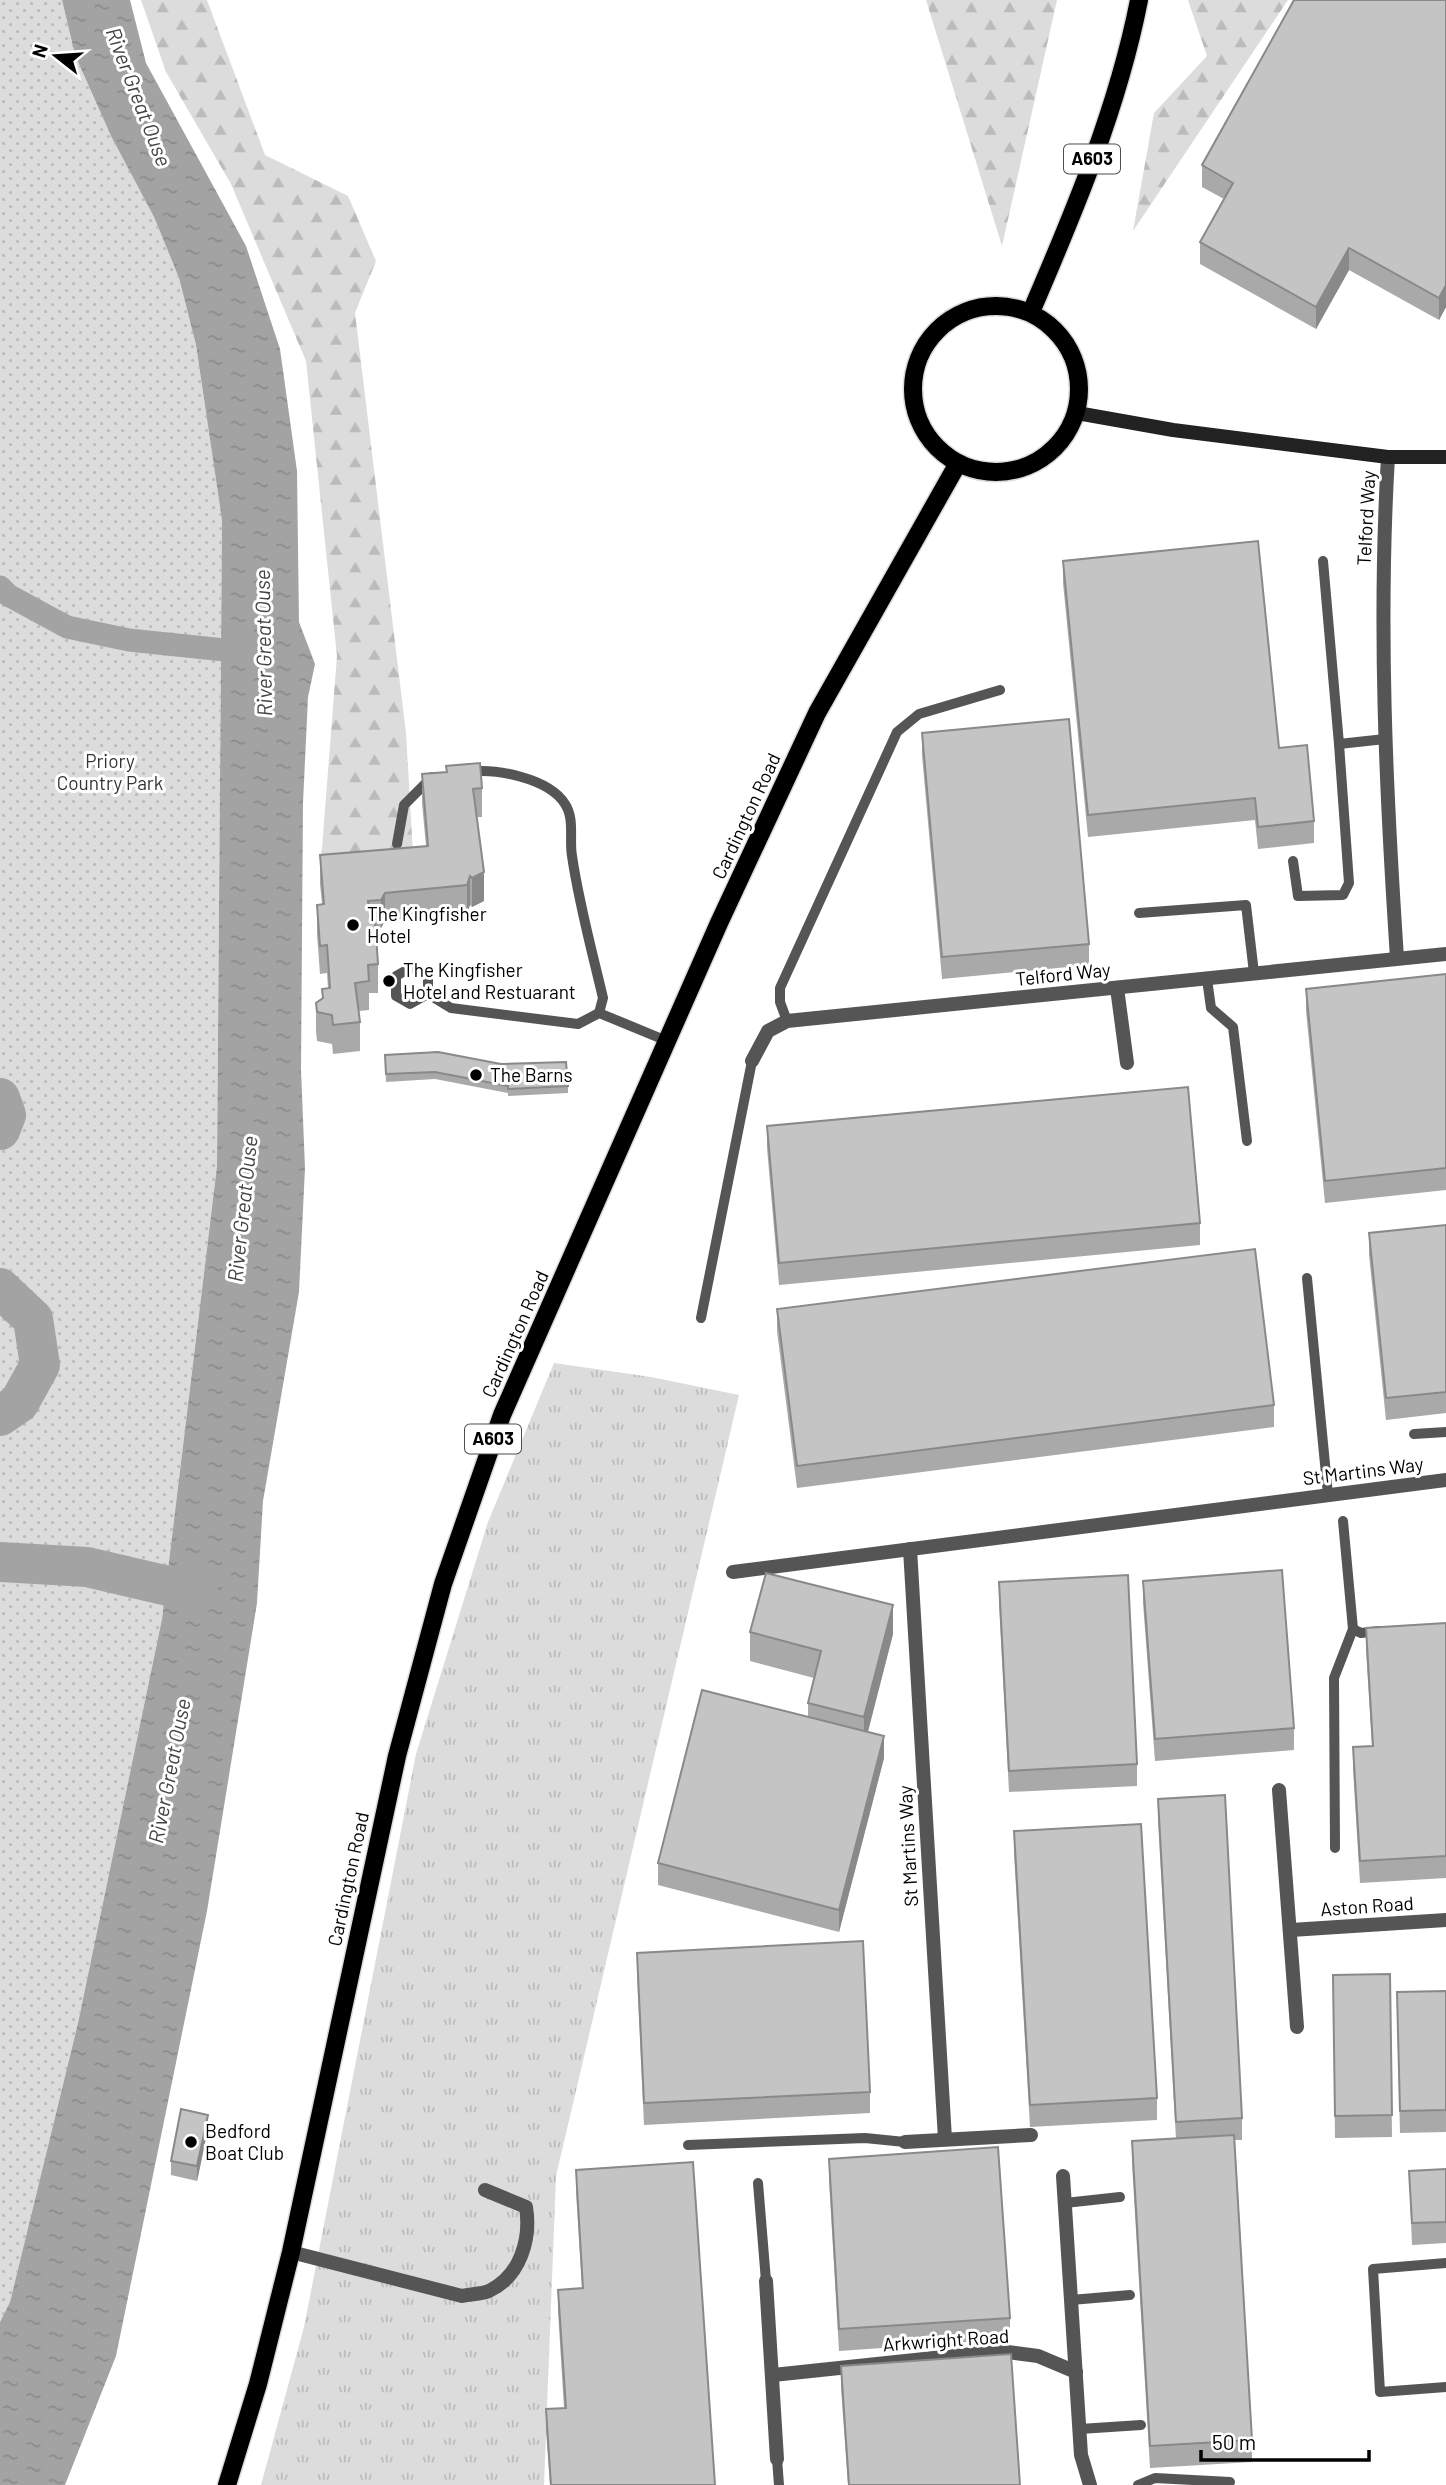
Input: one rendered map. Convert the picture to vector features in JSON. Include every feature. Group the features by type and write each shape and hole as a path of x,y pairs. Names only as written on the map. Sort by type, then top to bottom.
{"main road":[{"name":"A603","path":"1031,312 1068,225 1103,130 1139,0"},
{"path":"1001,305 1031,312 1056,330 1073,355 1081,388 1077,413 1063,442 1037,464 997,474 957,465 927,438 912,401 916,361 940,326 970,309 1001,305"},
{"name":"Cardington Road","path":"227,2485 257,2384 291,2252 397,1755 443,1584 502,1415 667,1041 817,713 957,465"}],"street":[{"path":"1077,413 1173,430 1388,457 1446,457"},
{"name":"Telford Way","path":"1388,457 1382,560 1385,739 1397,958"},
{"name":"Telford Way","path":"787,1021 1446,954"},
{"path":"1117,988 1127,1063"},
{"path":"751,1061 768,1031 787,1021"},
{"name":"St Martins Way","path":"733,1572 1446,1480"},
{"name":"St Martins Way","path":"910,1549 945,2139"},
{"path":"1279,1790 1297,2027"},
{"name":"Aston Road","path":"1291,1930 1446,1920"},
{"path":"905,2142 1031,2135"},
{"path":"1063,2176 1082,2455 1090,2485"},
{"path":"291,2252 462,2296 488,2292 509,2277 522,2253 529,2225 526,2207 485,2190"},
{"path":"766,2281 777,2459"},
{"name":"Arkwright Road","path":"773,2375 1000,2351 1038,2356 1076,2372"}],"lane":[{"path":"1293,861 1297,896 1343,895 1349,883 1323,561"},
{"path":"787,1021 780,1002 780,988 897,732 919,714 1000,690"},
{"path":"1339,744 1385,739"},
{"path":"428,994 451,1007 578,1024 599,1013 603,998 571,854 570,820 566,805 556,793 516,774 477,771 453,774"},
{"path":"397,844 404,805 429,778 441,776"},
{"path":"1139,913 1246,905 1254,973"},
{"path":"1207,979 1210,1008 1233,1027 1247,1141"},
{"path":"599,1013 667,1041"},
{"path":"701,1318 751,1061"},
{"path":"1307,1278 1328,1495"},
{"path":"1414,1434 1446,1432"},
{"path":"1335,1849 1335,1678 1353,1629 1343,1521"},
{"path":"1353,1629 1361,1633 1385,1631"},
{"path":"688,2145 858,2138 905,2142"},
{"path":"758,2183 766,2281"},
{"path":"1065,2203 1120,2197"},
{"path":"1446,2263 1373,2269 1380,2392 1446,2387"},
{"path":"1071,2300 1130,2295"},
{"path":"1080,2429 1141,2425"},
{"path":"777,2459 779,2485"},
{"path":"1139,2485 1156,2478 1230,2482"}],"green space":[{"name":"Priory Country Park","path":"0,0 62,0 75,55 111,136 154,217 179,278 196,345 222,519 217,1166 162,1619 78,2023 10,2302 0,2322"},
{"path":"141,0 207,0 265,155 348,196 376,261 355,313 406,733 413,854 321,861 337,656 306,361 231,184 166,72"},
{"path":"926,0 1057,0 1002,246"},
{"path":"1188,0 1288,0 1133,231 1154,113 1207,56"},
{"path":"554,1363 651,1377 739,1395 556,2176 544,2485 261,2485 304,2327 416,1754 488,1522"}],"water":[{"name":"River Great Ouse","path":"62,0 130,0 146,63 246,246 280,349 297,471 299,622 315,664 308,697 303,803 301,1070 305,1168 299,1292 263,1501 257,1603 207,1911 116,2356 65,2485 0,2485 0,2322 10,2302 78,2023 162,1619 217,1166 222,520 196,345 179,278 154,217 111,136 75,55"}],"building":[{"path":"1294,0 1446,0 1446,285 1439,298 1349,248 1316,307 1200,242 1233,183 1202,165"},
{"path":"1258,541 1279,748 1307,745 1314,821 1258,827 1255,798 1088,815 1063,561"},
{"path":"1069,719 1089,944 942,957 922,733"},
{"name":"The Kingfisher Hotel","path":"480,763 482,788 473,789 484,872 472,878 470,876 467,885 385,893 381,900 368,901 369,907 375,906 376,915 369,915 370,921 375,921 378,964 368,965 369,981 355,983 360,1022 333,1025 332,1015 317,1012 316,1003 323,998 322,989 330,988 327,945 320,946 317,905 324,904 320,855 428,846 422,774 447,772 446,766"},
{"path":"1446,974 1446,1168 1325,1181 1306,989"},
{"name":"The Barns","path":"438,1052 501,1064 566,1062 568,1086 508,1089 508,1086 435,1072 386,1074 385,1055"},
{"path":"1188,1087 1200,1223 779,1263 767,1126"},
{"path":"1446,1225 1446,1392 1386,1398 1369,1233"},
{"path":"1255,1249 1274,1405 797,1466 777,1309"},
{"path":"1282,1570 1294,1728 1155,1739 1143,1581"},
{"path":"766,1573 893,1605 864,1717 808,1703 821,1651 750,1632"},
{"path":"1128,1575 1137,1764 1009,1771 999,1582"},
{"path":"1446,1623 1446,1856 1360,1861 1353,1747 1373,1746 1366,1628"},
{"path":"702,1690 884,1736 839,1910 658,1863"},
{"path":"1225,1795 1242,2118 1176,2122 1158,1799"},
{"path":"1141,1824 1157,2098 1030,2105 1014,1831"},
{"path":"863,1941 870,2092 644,2103 637,1953"},
{"path":"1390,1974 1392,2115 1335,2116 1333,1975"},
{"path":"1446,1991 1446,2110 1400,2111 1397,1992"},
{"name":"Bedford Boat Club","path":"181,2109 208,2115 197,2166 171,2161"},
{"path":"1234,2135 1252,2440 1150,2446 1132,2141"},
{"path":"998,2147 1010,2318 839,2329 829,2159"},
{"path":"693,2162 715,2485 551,2485 546,2409 566,2408 558,2290 583,2288 576,2170"},
{"path":"1446,2169 1446,2222 1412,2223 1409,2171"},
{"path":"1011,2354 1020,2485 849,2485 841,2366"}],"waterway":[{"name":"River Great Ouse","path":"0,587 8,595 67,627 129,640 253,653"},
{"path":"0,1098 6,1115 0,1130"},
{"path":"0,1288 33,1319 40,1365 19,1403 0,1416"},
{"path":"0,1562 87,1567 198,1593"}],"place":[{"name":"The Kingfisher Hotel","path":"353,925"},
{"name":"The Kingfisher Hotel and Restuarant","path":"389,981"},
{"name":"The Barns","path":"476,1075"},
{"name":"Bedford Boat Club","path":"191,2142"}]}
